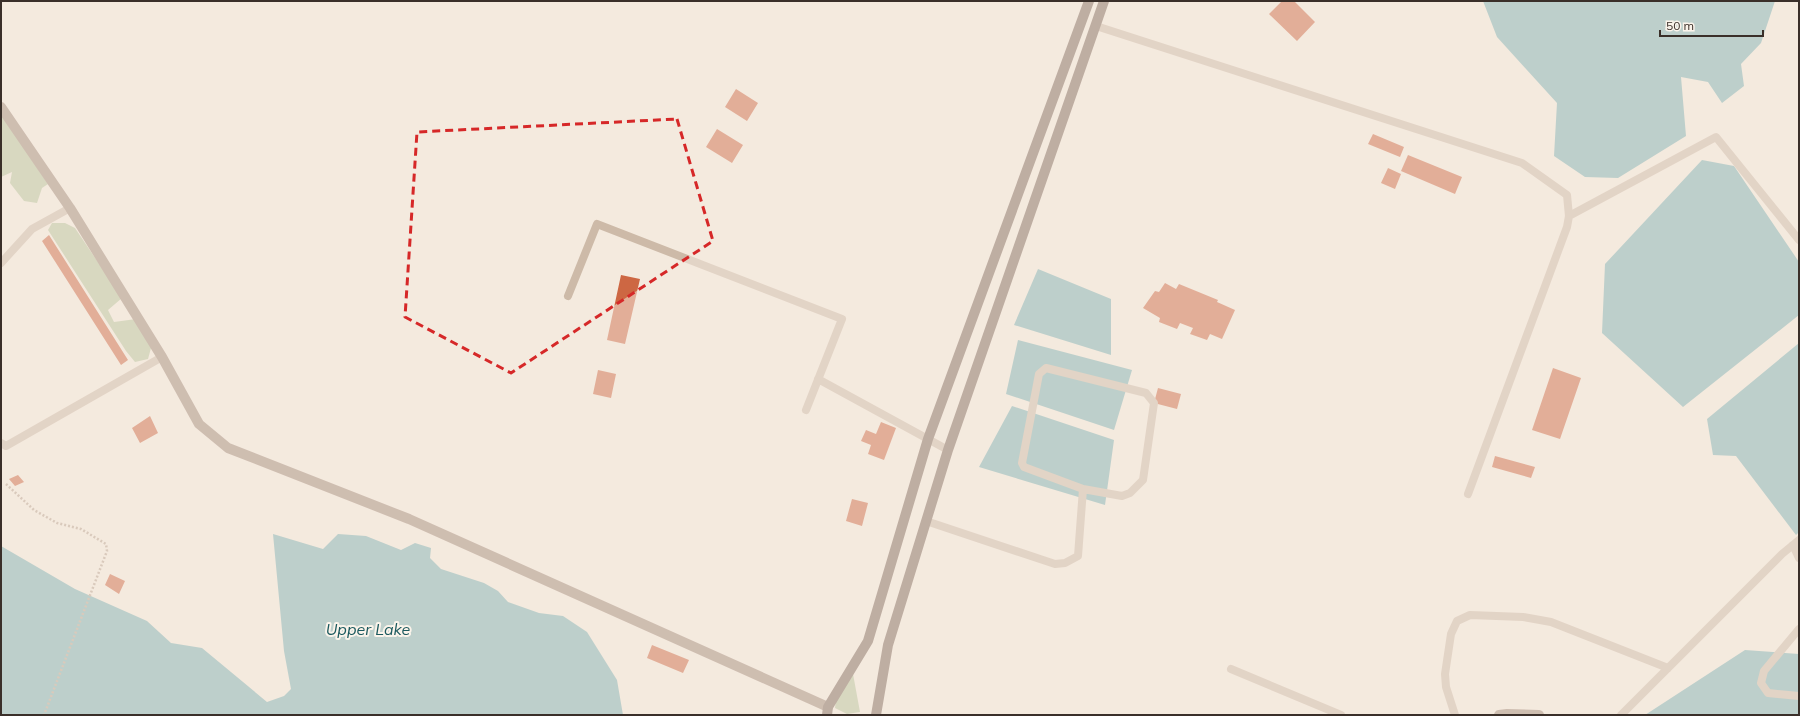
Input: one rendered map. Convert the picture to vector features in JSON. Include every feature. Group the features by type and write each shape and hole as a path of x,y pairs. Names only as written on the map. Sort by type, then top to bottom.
{"main road":[{"path":"827,711 868,641 928,439 1089,1"},
{"path":"876,715 888,644 948,450 1104,1"}],"street":[{"path":"1,108 70,208 162,357 199,424 228,448 410,519 827,711"},
{"path":"1499,715 1539,715"}],"lane":[{"path":"1096,26 1522,162 1567,195 1569,216 1567,227 1468,494"},
{"path":"1569,216 1716,136 1799,240"},
{"path":"1,263 32,229 70,208"},
{"path":"568,296 597,224 842,320 806,410"},
{"path":"1,443 6,446 162,357"},
{"path":"1046,368 1146,393 1154,403 1143,480 1130,493 1122,496 1083,488 1028,470 1022,463 1039,374 1041,370 1046,368"},
{"path":"818,379 948,450"},
{"path":"926,521 1055,564 1065,563 1078,556 1083,488"},
{"path":"1796,543 1799,558"},
{"path":"1621,715 1796,543"},
{"path":"1454,715 1446,687 1445,674 1451,634 1457,621 1470,615 1523,617 1552,622 1668,668"},
{"path":"1799,629 1764,671 1761,683 1768,693 1799,696"},
{"path":"1231,669 1341,715"}],"path":[{"path":"6,484 34,510 57,523 81,529 106,544 107,551 44,715"}],"highlighted area":[{"path":"677,119 713,241 511,373 405,317 417,132"}],"green space":[{"path":"1,114 48,184 42,188 37,203 24,201 10,183 12,172 1,177"},
{"path":"52,223 65,223 75,228 122,298 108,310 114,322 136,319 151,348 148,359 135,362 126,351 48,230"},
{"path":"851,663 860,712 847,714 835,708 837,691"}],"water":[{"path":"1483,1 1775,1 1761,43 1741,64 1744,86 1722,103 1708,82 1681,77 1686,136 1618,178 1585,177 1554,156 1557,103 1497,37"},
{"path":"1702,160 1734,166 1799,262 1799,315 1683,407 1602,333 1605,264"},
{"path":"1038,269 1111,299 1111,355 1014,325"},
{"path":"1018,340 1132,370 1114,430 1006,394"},
{"path":"1799,343 1799,532 1796,535 1736,456 1713,455 1707,419"},
{"path":"1012,406 1114,440 1105,505 979,467"},
{"name":"Upper Lake","path":"273,534 323,549 338,534 366,536 401,550 415,543 431,548 430,558 441,569 484,583 498,591 508,602 539,613 563,616 587,632 617,680 623,715 1,715 1,546 75,589 147,621 171,643 202,648 267,702 284,696 291,689 284,651"},
{"path":"1745,650 1799,654 1799,715 1645,715"}],"building":[{"path":"1282,1 1294,1 1315,22 1297,41 1269,14"},
{"path":"736,89 758,103 747,121 725,107"},
{"path":"717,129 743,145 732,163 706,147"},
{"path":"1373,134 1404,147 1400,157 1368,144"},
{"path":"1408,155 1462,177 1455,194 1401,171"},
{"path":"1388,168 1401,174 1395,189 1381,183"},
{"path":"49,235 128,360 121,365 42,241"},
{"path":"621,275 640,279 625,344 607,340"},
{"path":"1165,283 1176,289 1179,284 1218,300 1217,302 1235,310 1222,339 1210,334 1207,340 1190,334 1193,328 1180,323 1177,329 1159,322 1160,318 1143,308 1155,291 1159,292"},
{"path":"1553,368 1581,378 1560,439 1532,430"},
{"path":"598,370 616,374 611,398 593,394"},
{"path":"1158,388 1181,394 1177,409 1154,403"},
{"path":"150,416 158,433 140,443 132,428"},
{"path":"881,422 896,428 884,460 868,454 871,445 861,441 866,430 876,434"},
{"path":"1495,456 1535,467 1531,478 1492,467"},
{"path":"18,475 24,482 15,486 9,479"},
{"path":"852,499 868,503 862,526 846,521"},
{"path":"110,574 125,581 119,594 105,585"},
{"path":"652,645 689,660 683,673 647,658"}]}
